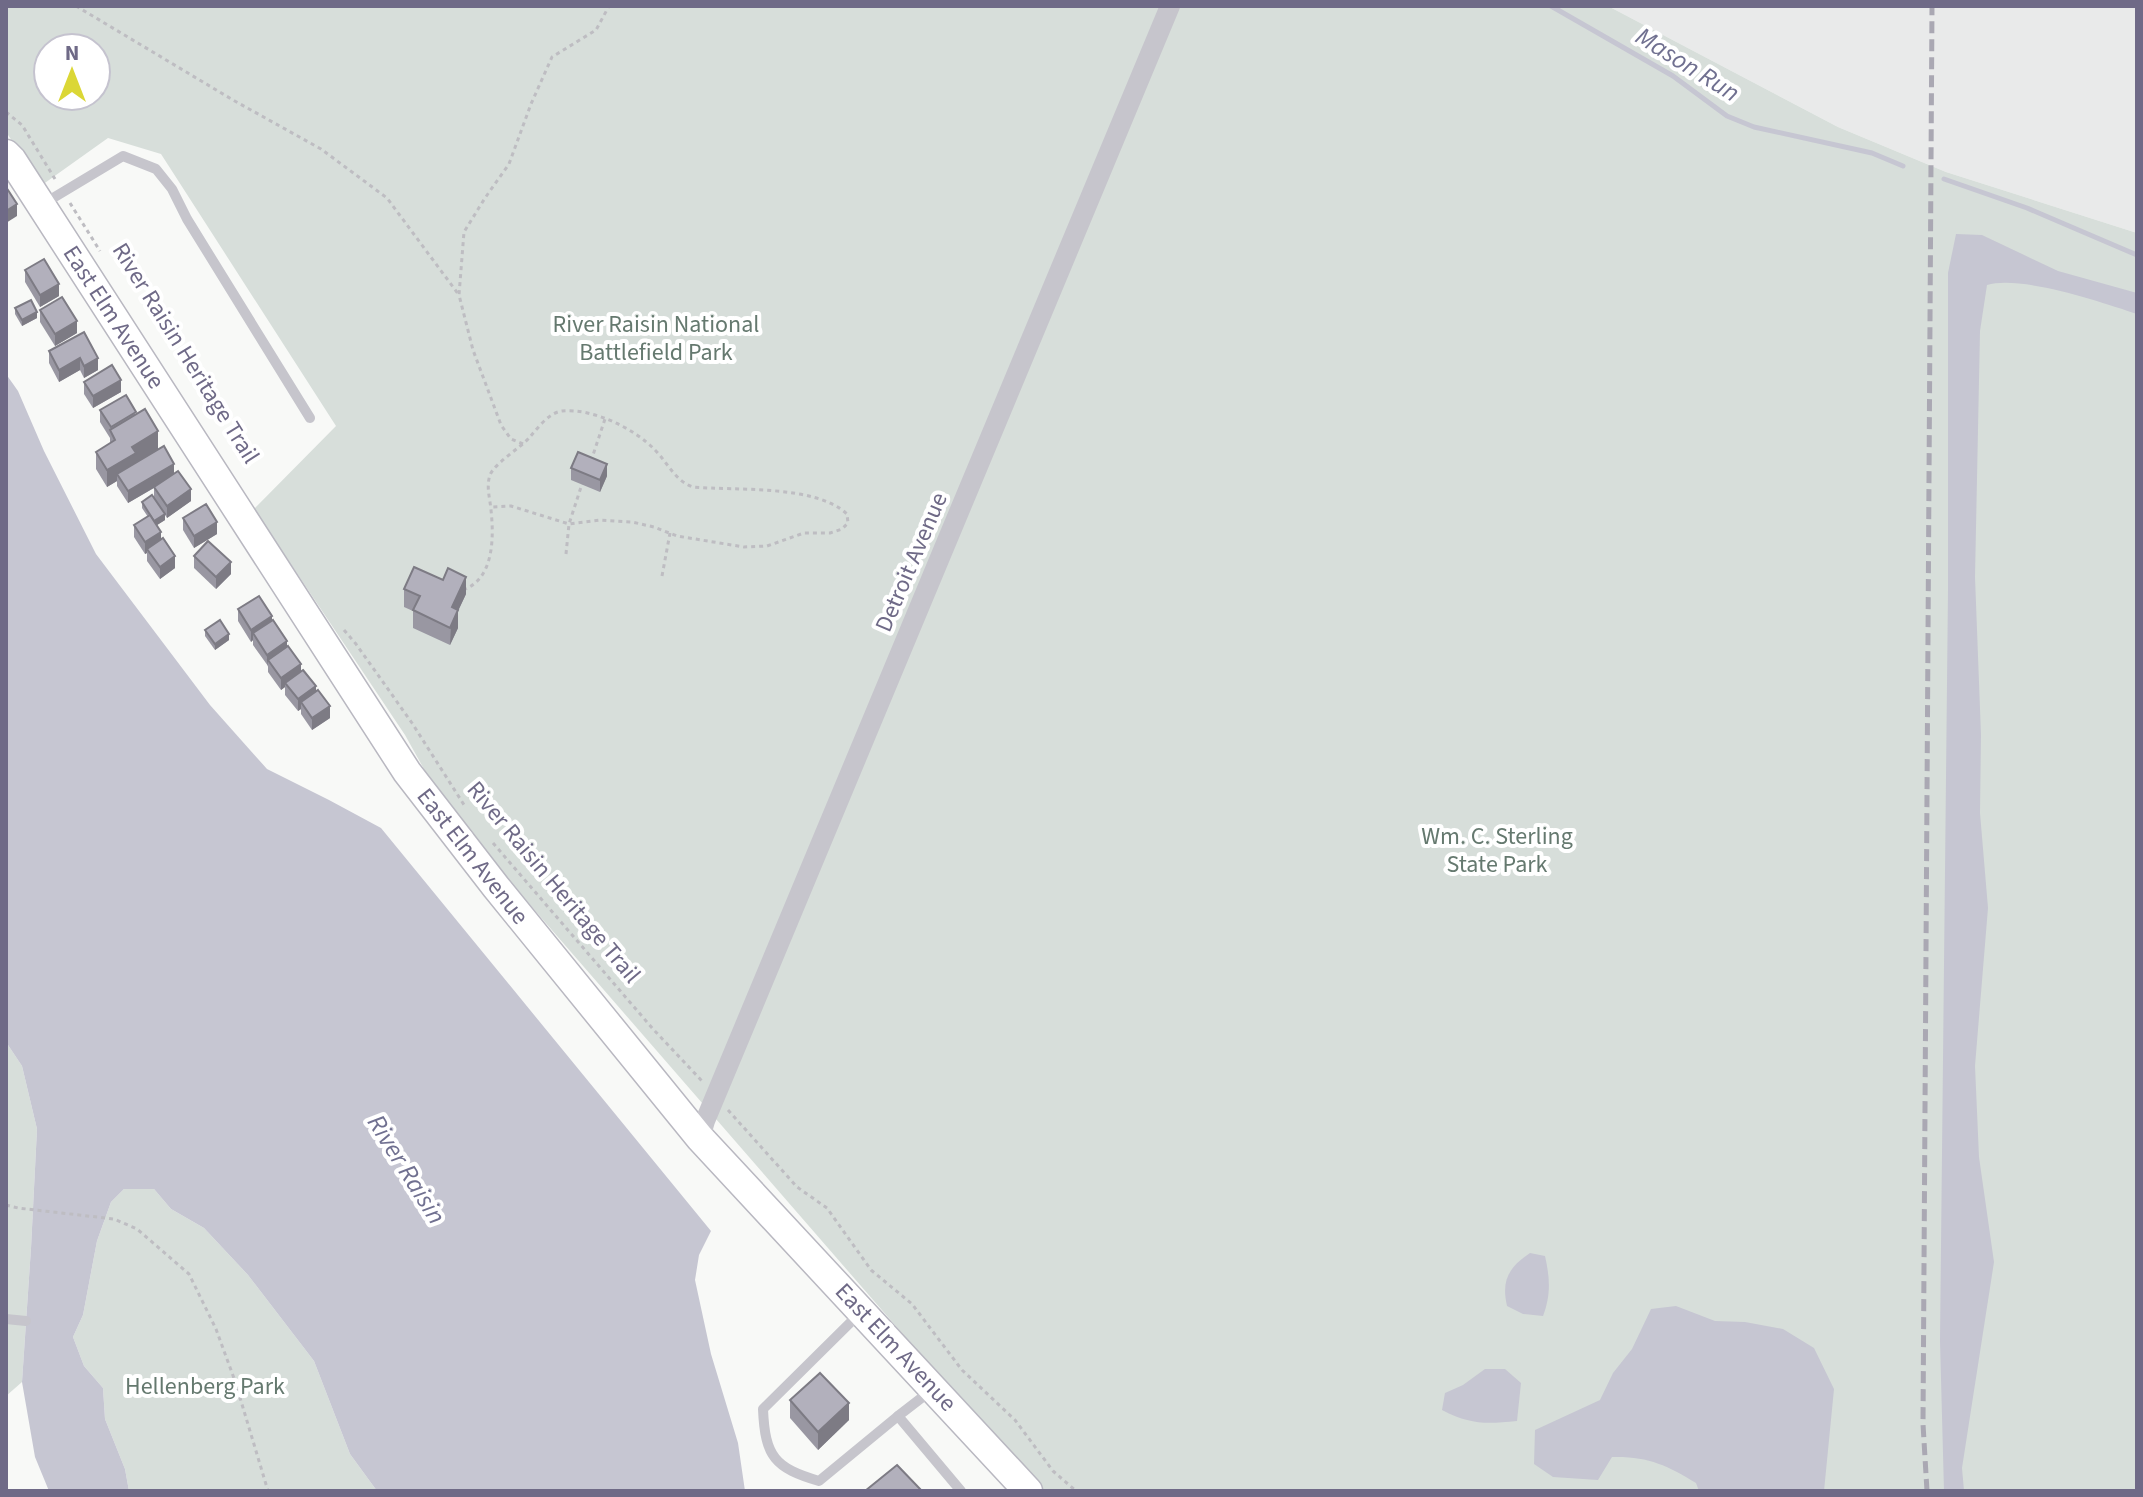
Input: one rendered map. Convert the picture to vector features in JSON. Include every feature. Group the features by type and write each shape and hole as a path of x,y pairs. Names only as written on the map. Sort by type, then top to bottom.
{"main road":[{"name":"East Elm Avenue","path":"6,154 52,198 407,772 700,1138 1028,1491"}],"street":[{"name":"Detroit Avenue","path":"700,1138 1170,6"}],"lane":[{"path":"52,198 123,156 156,169 172,189 187,219 310,418"},
{"path":"862,1311 763,1409 764,1431 775,1460 792,1473 819,1481 934,1388"},
{"path":"6,1319 26,1321"},
{"path":"898,1416 961,1491"}],"path":[{"path":"76,6 321,149 387,198 459,295"},
{"path":"523,444 511,439 501,425 473,350 459,295 464,232 509,164 552,57 596,30 609,6"},
{"name":"River Raisin Heritage Trail","path":"6,112 22,125 52,198 105,259"},
{"path":"460,591 479,581 488,566 492,530 488,480 492,469 523,444 553,413 573,411 621,425 654,449 684,484 780,492 825,500 847,514 848,523 830,533 804,533 767,546 744,547 618,520 569,524 511,506 491,507"},
{"path":"588,468 605,419"},
{"path":"566,554 569,524 582,484"},
{"path":"662,576 670,533"},
{"name":"River Raisin Heritage Trail","path":"342,628 404,712 467,810"},
{"name":"River Raisin Heritage Trail","path":"486,835 653,1029 797,1187 827,1208 871,1270 912,1304 962,1370 1015,1420 1053,1471 1076,1491"},
{"path":"6,1205 114,1219 137,1229 189,1274 216,1329 268,1491"}],"shaded area":[{"path":"1608,6 2137,6 2137,233 1946,172 1838,127"}],"green space":[{"name":"Wm. C. Sterling State Park","path":"6,6 1608,6 1838,127 1946,172 2137,233 2137,1491 1039,1491 465,830 429,778 405,735 254,509 336,426 161,154 108,138 42,185 6,132"},
{"path":"6,1042 22,1066 37,1129 22,1382 6,1396"},
{"name":"Hellenberg Park","path":"124,1189 154,1189 171,1209 204,1228 248,1275 314,1361 350,1454 377,1491 129,1491 125,1469 105,1419 103,1388 84,1366 73,1337 83,1315 97,1241 111,1202"}],"water":[{"path":"1956,234 1982,235 2058,271 2137,293 2137,314 2040,287 2002,283 1987,285 1980,331 1975,577 1981,735 1980,813 1988,908 1975,1066 1979,1157 1994,1262 1962,1468 1964,1491 1944,1491 1940,1341 1948,273"},
{"name":"River Raisin","path":"6,374 18,391 44,451 96,554 210,705 267,769 381,828 711,1231 699,1255 695,1280 711,1354 738,1443 745,1491 377,1491 350,1454 314,1361 248,1275 204,1228 171,1209 154,1189 124,1189 111,1202 97,1241 83,1315 73,1337 84,1366 103,1388 105,1419 125,1469 129,1491 49,1491 35,1457 22,1382 37,1129 22,1066 6,1042"},
{"path":"1530,1253 1545,1256 1547,1264 1548,1294 1543,1316 1523,1314 1507,1306 1505,1289 1508,1275"},
{"path":"1676,1306 1715,1321 1745,1322 1783,1329 1814,1348 1834,1389 1824,1491 1699,1491 1696,1483 1676,1471 1636,1458 1612,1457 1598,1480 1553,1477 1534,1464 1535,1430 1600,1400 1613,1373 1632,1349 1651,1309"},
{"path":"1485,1369 1505,1369 1521,1383 1517,1421 1479,1422 1442,1410 1445,1393 1463,1385"}],"building":[{"path":"6,187 17,204 6,211"},
{"path":"44,259 59,284 40,295 25,270"},
{"path":"62,297 77,321 55,334 40,310"},
{"path":"31,300 37,312 22,320 15,308"},
{"path":"84,332 98,358 84,366 80,358 59,370 49,351"},
{"path":"112,365 121,380 93,396 84,382"},
{"path":"126,395 136,412 111,427 100,410"},
{"path":"145,409 158,431 132,447 136,453 107,470 96,452 115,440 110,430"},
{"path":"164,446 174,464 128,491 117,474"},
{"path":"578,452 607,464 600,480 571,468"},
{"path":"178,471 191,489 167,506 154,487"},
{"path":"152,495 165,514 154,521 142,502"},
{"path":"206,504 217,522 194,536 183,518"},
{"path":"150,515 161,532 145,542 134,525"},
{"path":"163,538 175,556 160,567 147,549"},
{"path":"208,541 231,562 216,577 194,556"},
{"path":"414,567 443,580 448,568 466,577 452,607 458,610 450,628 413,610 420,596 404,589"},
{"path":"259,596 272,616 251,630 238,609"},
{"path":"220,620 229,634 215,644 205,630"},
{"path":"273,620 287,641 267,655 253,633"},
{"path":"288,646 301,664 281,678 268,660"},
{"path":"303,670 316,686 298,699 285,683"},
{"path":"318,690 330,706 312,718 301,702"},
{"path":"820,1373 849,1403 818,1432 790,1400"},
{"path":"897,1465 922,1491 865,1491"}],"waterway":[{"name":"Mason Run","path":"1551,6 1673,76 1727,116 1754,127 1872,153 1903,166"},
{"name":"Mason Run","path":"1944,179 2027,208 2137,255"}],"railway":[{"path":"1927,1491 1923,1424 1932,6"}],"park label":[{"name":"River Raisin National Battlefield Park","path":"656,338"}]}
